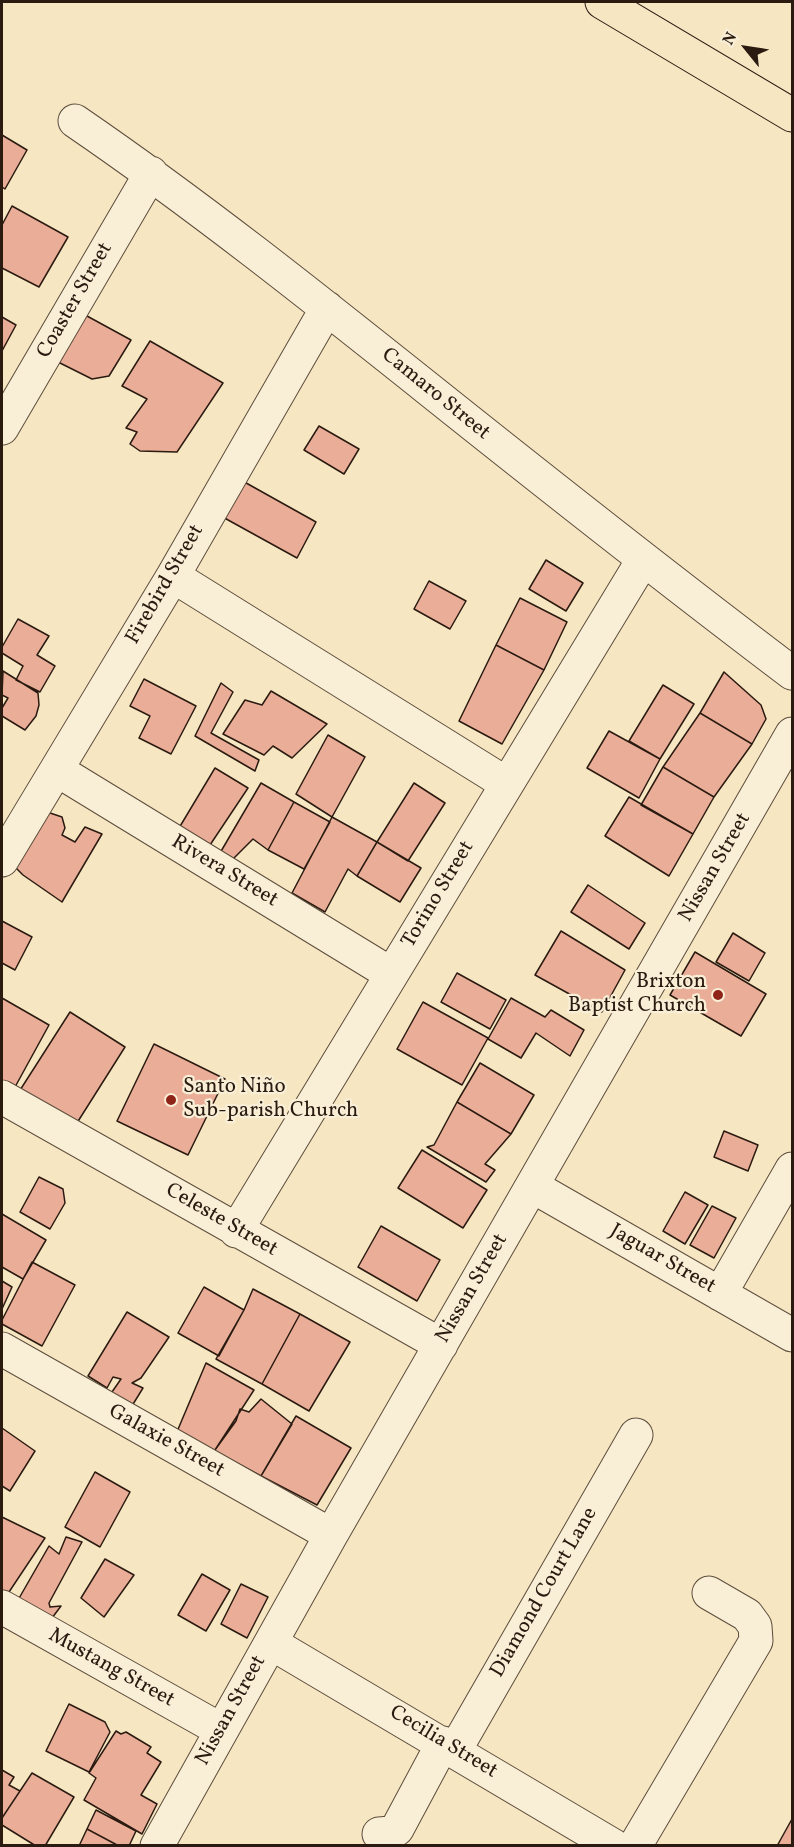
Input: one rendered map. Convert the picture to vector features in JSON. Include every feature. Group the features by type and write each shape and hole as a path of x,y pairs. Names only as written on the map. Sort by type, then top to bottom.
{"main road":[{"path":"602,2 792,115"}],"street":[{"name":"Camaro Street","path":"75,121 152,173 327,308 642,560 792,673"},
{"name":"Coaster Street","path":"2,428 152,173"},
{"name":"Firebird Street","path":"2,860 173,576 327,308"},
{"name":"Torino Street","path":"236,1231 642,560"},
{"path":"173,576 507,784"},
{"name":"Nissan Street","path":"158,1845 331,1534 792,734"},
{"name":"Rivera Street","path":"57,770 391,974"},
{"name":"Celeste Street","path":"2,1096 236,1231 441,1345"},
{"path":"720,1294 792,1169"},
{"name":"Jaguar Street","path":"532,1186 792,1335"},
{"name":"Galaxie Street","path":"2,1349 331,1534"},
{"name":"Diamond Court Lane","path":"379,1834 391,1833 397,1829 449,1747 636,1435"},
{"path":"635,1845 756,1641 755,1626 747,1615 709,1593"},
{"name":"Mustang Street","path":"2,1607 221,1730"},
{"name":"Cecilia Street","path":"271,1643 614,1845"}],"building":[{"path":"2,135 27,150 5,189 2,187"},
{"path":"12,206 68,237 39,287 2,268 2,225"},
{"path":"76,310 131,340 109,376 92,379 50,358"},
{"path":"2,317 16,325 2,351"},
{"path":"150,341 223,383 177,452 140,451 130,444 137,432 126,428 147,399 122,386"},
{"path":"319,426 359,449 344,474 304,450"},
{"path":"239,479 316,522 297,558 219,515"},
{"path":"546,560 583,583 566,611 529,589"},
{"path":"429,581 466,601 450,629 414,609"},
{"path":"520,598 567,622 544,670 496,645"},
{"path":"18,619 49,636 37,655 55,666 40,692 16,680 23,666 2,653 2,647"},
{"path":"496,645 544,670 502,744 459,721"},
{"path":"3,671 38,693 39,705 36,716 25,730 2,716 2,708 8,698 2,695"},
{"path":"724,672 761,705 766,719 752,744 700,713"},
{"path":"144,679 196,706 171,754 139,738 150,716 130,706"},
{"path":"221,683 233,692 211,733 259,760 255,771 195,736"},
{"path":"663,685 694,704 660,759 629,741"},
{"path":"271,691 327,724 292,758 273,746 264,755 223,734 245,700 262,705"},
{"path":"700,713 752,744 714,797 663,767"},
{"path":"609,731 660,759 639,798 587,768"},
{"path":"328,735 365,757 332,817 296,794"},
{"path":"663,767 714,797 693,834 641,805"},
{"path":"215,768 248,788 208,848 176,833"},
{"path":"261,783 294,802 268,850 253,839 233,859 220,853"},
{"path":"414,783 445,803 408,861 377,842"},
{"path":"629,797 693,834 669,876 605,836"},
{"path":"294,802 330,822 304,869 268,850"},
{"path":"44,811 62,817 65,828 62,835 75,842 85,827 102,834 62,902 15,867"},
{"path":"332,817 377,842 357,876 348,869 325,912 292,893"},
{"path":"377,842 421,868 400,902 357,876"},
{"path":"588,885 645,923 629,949 571,912"},
{"path":"2,921 32,937 15,970 2,963"},
{"path":"561,931 625,970 602,1012 535,975"},
{"path":"733,933 765,953 749,981 716,962"},
{"name":"Brixton Baptist Church","path":"695,952 766,994 741,1036 670,995"},
{"path":"457,973 506,1000 490,1029 441,1002"},
{"path":"2,998 49,1025 9,1098 2,1094"},
{"path":"511,998 545,1017 551,1010 584,1030 570,1056 536,1033 521,1058 488,1039"},
{"path":"423,1002 488,1038 462,1085 397,1049"},
{"path":"70,1012 125,1047 70,1134 15,1098"},
{"name":"Santo Niño Sub-parish Church","path":"154,1044 225,1079 188,1155 117,1121"},
{"path":"480,1063 534,1095 511,1134 457,1102"},
{"path":"457,1102 511,1134 485,1164 495,1170 486,1182 427,1147 434,1145"},
{"path":"724,1131 758,1145 748,1171 714,1157"},
{"path":"422,1150 487,1190 463,1228 398,1188"},
{"path":"39,1177 63,1189 65,1203 50,1229 20,1212"},
{"path":"685,1192 708,1205 685,1244 663,1231"},
{"path":"712,1206 736,1218 714,1258 690,1245"},
{"path":"2,1214 46,1240 23,1279 2,1267"},
{"path":"381,1226 440,1260 417,1301 358,1267"},
{"path":"32,1262 75,1285 42,1346 2,1324"},
{"path":"2,1281 12,1287 2,1309"},
{"path":"204,1287 244,1310 219,1356 178,1333"},
{"path":"253,1289 300,1314 262,1384 216,1359 244,1310"},
{"path":"127,1312 169,1337 141,1378 132,1383 143,1388 127,1414 105,1402 121,1379 113,1377 107,1388 88,1376"},
{"path":"300,1314 350,1342 309,1411 262,1384"},
{"path":"206,1363 254,1390 213,1453 176,1434"},
{"path":"261,1399 292,1424 261,1476 231,1460 207,1461 236,1421 240,1409 249,1412"},
{"path":"296,1416 351,1448 317,1505 261,1476"},
{"path":"2,1428 35,1451 10,1491 2,1486"},
{"path":"95,1472 130,1492 100,1547 65,1527"},
{"path":"2,1517 45,1538 5,1598 2,1596"},
{"path":"66,1537 82,1542 49,1603 50,1607 61,1606 46,1626 14,1607 49,1546 59,1554"},
{"path":"105,1559 134,1575 104,1617 81,1598"},
{"path":"202,1574 230,1590 206,1631 178,1615"},
{"path":"241,1584 268,1597 247,1638 221,1624"},
{"path":"69,1704 105,1722 110,1732 89,1772 46,1751"},
{"path":"116,1731 121,1734 126,1732 151,1747 147,1753 161,1762 141,1795 157,1804 142,1834 84,1800 96,1778 89,1773"},
{"path":"2,1770 14,1777 9,1785 20,1791 2,1818"},
{"path":"32,1773 74,1797 45,1846 36,1846 2,1825 2,1818"},
{"path":"96,1810 136,1831 129,1846 119,1846 87,1829"},
{"path":"792,1819 792,1846 777,1846"},
{"path":"87,1829 119,1846 79,1846"}],"place":[{"name":"Brixton Baptist Church","path":"718,995"},
{"name":"Santo Niño Sub-parish Church","path":"171,1100"}]}
